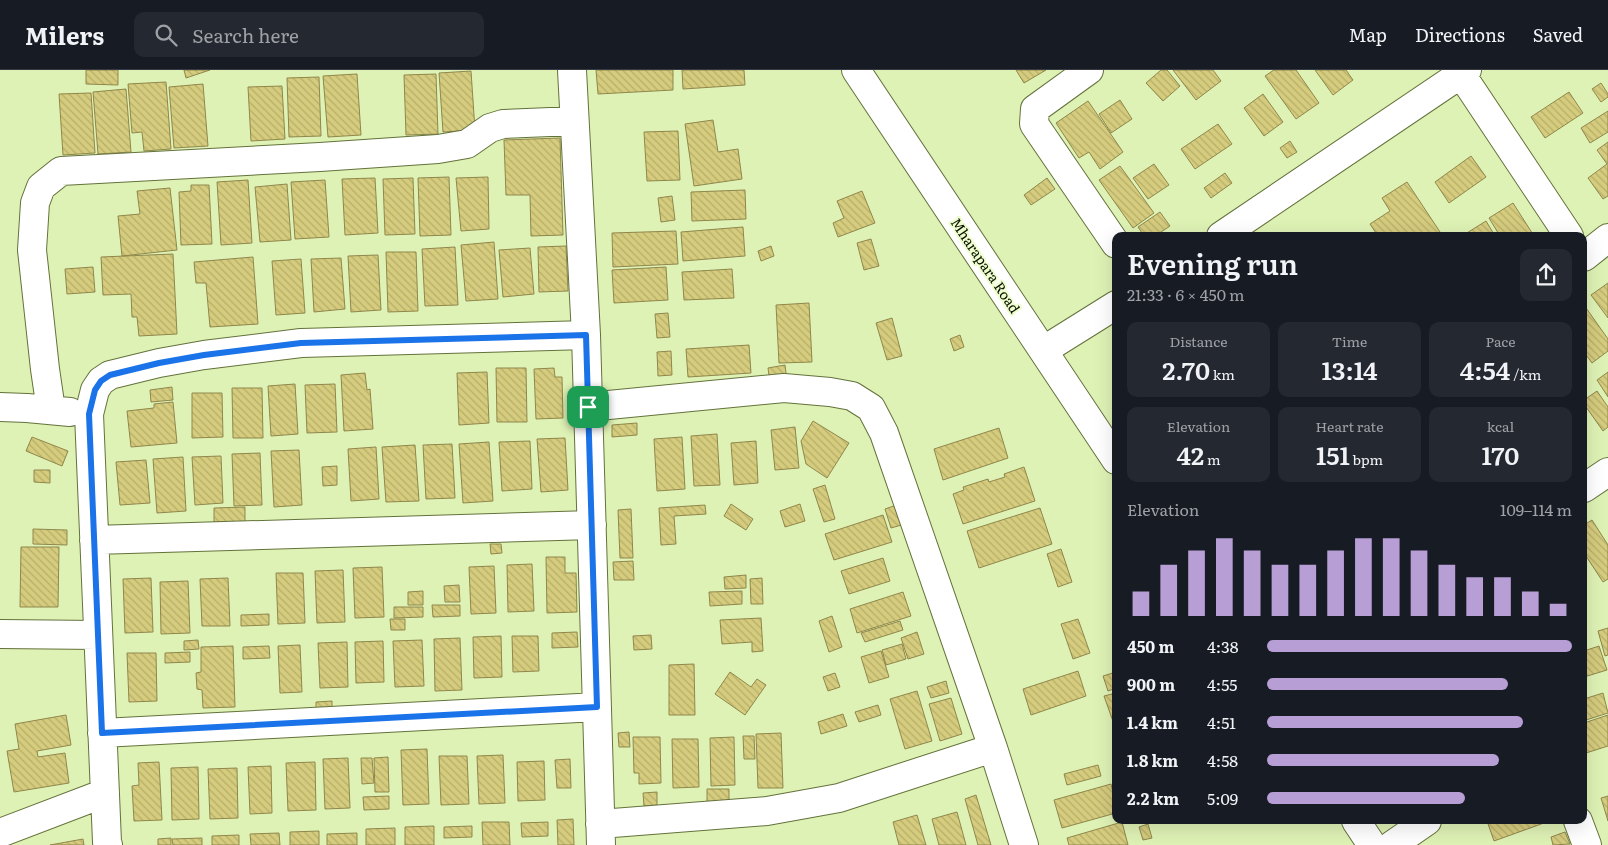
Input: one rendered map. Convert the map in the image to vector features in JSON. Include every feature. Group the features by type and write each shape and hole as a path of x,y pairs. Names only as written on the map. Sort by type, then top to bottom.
{"street":[{"path":"572,70 586,335 601,835 767,811 839,798 993,748"},
{"name":"Mharapara Road","path":"856,70 1112,454"},
{"path":"1090,70 1035,109 1034,124 1112,238"},
{"path":"1227,232 1464,72 1566,232"},
{"path":"51,410 32,250 34,203 41,187 61,171 438,149 467,144 490,128 503,124 574,121"},
{"path":"1587,255 1608,238"},
{"path":"1044,350 1112,308"},
{"path":"108,845 89,414 95,390 101,381 110,375 159,363 204,355 301,343 586,335"},
{"path":"588,407 784,388 852,396 871,408 884,433 993,748 1024,845"},
{"path":"0,407 89,414"},
{"path":"1587,486 1608,472"},
{"path":"94,540 592,525"},
{"path":"0,634 98,635"},
{"path":"102,733 597,707"},
{"path":"0,833 105,794"},
{"path":"1358,824 1372,845"},
{"path":"1392,845 1423,824"},
{"path":"1579,824 1587,845"}],"building":[{"path":"86,70 118,70 118,85 86,84"},
{"path":"184,70 210,70 186,78"},
{"path":"596,70 673,70 673,90 598,94"},
{"path":"682,70 744,70 745,85 683,89"},
{"path":"1016,70 1046,70 1024,83"},
{"path":"1161,70 1167,70 1180,86 1163,101 1146,83"},
{"path":"1173,70 1213,70 1221,81 1196,100"},
{"path":"1274,70 1296,70 1319,103 1296,119 1265,76"},
{"path":"1315,70 1346,70 1353,80 1333,95"},
{"path":"471,71 475,130 443,132 439,73"},
{"path":"357,74 361,135 328,137 323,76"},
{"path":"436,74 438,134 406,135 404,75"},
{"path":"319,77 321,136 289,137 287,78"},
{"path":"166,82 171,149 144,151 142,132 132,133 128,84"},
{"path":"1601,83 1608,97 1601,102 1592,89"},
{"path":"203,84 208,146 174,148 169,87"},
{"path":"282,86 285,139 251,141 248,87"},
{"path":"126,89 131,152 98,154 93,92"},
{"path":"1569,92 1583,113 1545,138 1531,117"},
{"path":"91,93 95,153 63,155 59,94"},
{"path":"1263,94 1283,122 1264,136 1244,108"},
{"path":"1120,100 1132,119 1111,133 1099,114"},
{"path":"1088,101 1123,152 1100,169 1089,152 1079,158 1056,123"},
{"path":"1608,111 1608,132 1590,143 1581,128"},
{"path":"713,120 718,152 738,149 742,179 694,186 685,124"},
{"path":"1218,124 1232,144 1195,169 1181,149"},
{"path":"678,131 680,180 647,181 644,132"},
{"path":"560,138 563,235 531,236 530,195 506,195 504,140"},
{"path":"1290,141 1297,152 1287,158 1280,148"},
{"path":"1608,142 1608,196 1603,199 1588,178 1607,164 1597,150"},
{"path":"1471,156 1486,177 1449,203 1435,182"},
{"path":"1154,164 1169,185 1148,199 1133,178"},
{"path":"1120,166 1154,213 1133,228 1099,180"},
{"path":"1225,173 1232,183 1211,198 1204,188"},
{"path":"449,177 451,235 420,236 418,178"},
{"path":"488,177 489,229 461,231 456,178"},
{"path":"375,178 378,233 345,235 342,179"},
{"path":"413,178 415,234 385,235 383,179"},
{"path":"1047,178 1055,189 1031,205 1024,195"},
{"path":"248,180 252,243 221,245 217,182"},
{"path":"325,180 329,237 295,239 291,182"},
{"path":"1407,182 1440,232 1375,232 1370,224 1390,211 1382,198"},
{"path":"287,184 291,240 260,242 255,187"},
{"path":"191,185 209,185 212,244 181,245 179,192 191,191"},
{"path":"170,188 177,250 122,256 118,216 140,214 137,191"},
{"path":"745,190 746,219 692,221 691,192"},
{"path":"862,191 875,223 838,237 833,223 844,218 837,201"},
{"path":"672,196 675,220 661,222 658,198"},
{"path":"1513,203 1531,232 1498,232 1489,218"},
{"path":"1160,212 1170,226 1161,232 1141,232 1138,227"},
{"path":"1486,221 1493,232 1468,232"},
{"path":"743,227 745,256 683,261 681,232"},
{"path":"676,231 678,264 613,267 612,233"},
{"path":"871,239 879,266 864,270 857,243"},
{"path":"494,242 498,299 466,301 461,245"},
{"path":"566,246 568,291 539,292 538,247"},
{"path":"771,246 774,256 761,261 758,251"},
{"path":"455,247 458,305 425,306 422,249"},
{"path":"530,248 534,294 503,297 499,250"},
{"path":"386,252 416,252 418,311 388,312"},
{"path":"173,254 177,334 139,336 137,317 132,317 131,294 103,295 101,257"},
{"path":"378,255 381,310 351,312 348,256"},
{"path":"253,257 258,324 210,327 206,283 196,283 194,262"},
{"path":"341,258 345,309 314,312 311,259"},
{"path":"301,259 305,313 276,315 272,261"},
{"path":"93,267 95,292 67,294 65,269"},
{"path":"666,267 668,300 614,303 612,270"},
{"path":"732,269 734,298 684,300 682,272"},
{"path":"1608,283 1608,318 1591,295"},
{"path":"809,303 812,362 779,363 776,305"},
{"path":"1587,309 1608,339 1608,351 1592,363 1587,356"},
{"path":"668,313 670,337 657,338 655,314"},
{"path":"892,318 902,356 887,360 876,323"},
{"path":"960,335 964,347 954,351 950,339"},
{"path":"749,345 751,373 688,377 686,349"},
{"path":"671,351 672,375 658,376 657,352"},
{"path":"785,365 787,381 770,383 768,368"},
{"path":"496,368 526,368 527,422 497,422"},
{"path":"554,368 555,377 562,377 563,418 536,419 534,369"},
{"path":"487,372 489,423 459,425 457,373"},
{"path":"1608,372 1608,397 1597,380"},
{"path":"365,373 367,390 370,389 373,429 344,431 341,375"},
{"path":"295,384 298,434 271,436 268,386"},
{"path":"335,384 337,432 307,433 305,385"},
{"path":"172,387 173,400 151,402 150,390"},
{"path":"232,388 262,388 263,438 233,438"},
{"path":"1597,391 1608,407 1608,427 1603,431 1587,408 1587,398"},
{"path":"192,393 222,393 223,437 192,438"},
{"path":"173,402 177,443 131,447 127,411 154,408 154,404"},
{"path":"813,421 849,443 827,478 806,464 801,441"},
{"path":"637,423 637,435 612,437 612,425"},
{"path":"795,427 799,468 775,470 771,430"},
{"path":"999,428 1008,458 943,480 934,449"},
{"path":"717,434 720,485 694,486 691,436"},
{"path":"32,437 68,451 62,466 26,451"},
{"path":"682,437 685,489 657,491 654,439"},
{"path":"565,438 568,490 541,492 537,439"},
{"path":"530,441 532,489 502,491 499,442"},
{"path":"756,441 758,483 734,485 731,443"},
{"path":"489,442 493,501 463,503 459,444"},
{"path":"452,444 455,498 426,499 423,445"},
{"path":"415,445 419,501 386,502 382,447"},
{"path":"376,447 379,499 351,501 348,449"},
{"path":"299,450 302,505 274,507 271,451"},
{"path":"260,453 262,505 234,506 232,454"},
{"path":"221,456 223,503 195,505 192,457"},
{"path":"183,457 186,511 157,513 153,459"},
{"path":"146,460 150,503 120,505 116,462"},
{"path":"337,466 337,485 323,486 322,467"},
{"path":"1024,467 1035,501 963,524 953,494 964,490 963,487 988,479 989,482 1005,477 1004,474"},
{"path":"34,470 50,470 50,483 34,482"},
{"path":"825,485 835,519 824,522 813,489"},
{"path":"905,502 912,522 891,528 885,509"},
{"path":"731,504 753,519 746,530 724,516"},
{"path":"800,504 805,521 785,527 780,511"},
{"path":"705,505 706,514 674,516 676,544 661,545 659,508"},
{"path":"245,507 245,525 214,525 214,508"},
{"path":"1040,508 1052,544 979,568 967,531"},
{"path":"631,509 633,558 620,558 618,510"},
{"path":"883,515 892,542 834,560 825,534"},
{"path":"1592,520 1608,545 1608,579 1603,582 1587,558 1587,523"},
{"path":"33,529 67,530 67,545 33,544"},
{"path":"490,544 501,544 502,553 491,554"},
{"path":"21,547 59,547 58,607 20,607"},
{"path":"1061,549 1072,582 1058,587 1047,554"},
{"path":"546,557 565,557 565,573 576,573 577,612 547,613"},
{"path":"883,558 890,581 849,594 841,571"},
{"path":"633,561 634,580 614,580 613,562"},
{"path":"532,564 534,611 508,612 507,565"},
{"path":"494,566 496,613 471,614 469,567"},
{"path":"382,567 384,617 355,618 353,568"},
{"path":"343,570 345,622 317,623 315,571"},
{"path":"276,573 303,573 305,623 278,624"},
{"path":"746,575 746,588 725,589 724,577"},
{"path":"151,578 153,632 125,633 123,579"},
{"path":"228,578 230,626 202,626 200,579"},
{"path":"762,578 763,604 751,604 750,579"},
{"path":"188,581 190,633 161,634 160,582"},
{"path":"459,585 460,602 445,602 444,586"},
{"path":"423,591 423,605 408,605 408,592"},
{"path":"742,591 742,604 710,606 709,592"},
{"path":"903,592 911,616 857,633 850,609"},
{"path":"432,605 460,605 460,616 433,617"},
{"path":"394,607 423,607 423,617 394,618"},
{"path":"269,614 269,625 241,626 241,615"},
{"path":"832,616 842,647 829,652 819,621"},
{"path":"761,618 763,651 752,652 752,642 722,644 720,620"},
{"path":"390,619 405,619 405,630 391,630"},
{"path":"1078,619 1090,653 1073,659 1061,624"},
{"path":"900,621 903,630 865,642 861,633"},
{"path":"1608,628 1608,655 1605,656 1598,631"},
{"path":"577,632 578,647 552,648 552,633"},
{"path":"917,632 924,654 908,659 901,638"},
{"path":"651,635 652,649 634,650 633,636"},
{"path":"501,636 502,677 474,678 473,637"},
{"path":"512,636 538,636 539,671 513,672"},
{"path":"460,638 462,690 435,691 434,639"},
{"path":"198,640 199,649 184,650 184,641"},
{"path":"422,640 424,686 395,687 393,641"},
{"path":"383,641 384,682 356,683 355,642"},
{"path":"347,642 348,687 320,688 318,643"},
{"path":"902,644 906,659 886,665 882,650"},
{"path":"300,645 302,692 280,693 278,646"},
{"path":"233,646 235,707 203,708 202,690 197,689 196,673 201,672 201,647"},
{"path":"269,646 270,658 243,659 243,647"},
{"path":"1599,646 1607,670 1587,676 1587,650"},
{"path":"881,651 889,677 869,683 861,657"},
{"path":"190,652 190,662 165,663 165,653"},
{"path":"127,653 156,653 157,701 129,702"},
{"path":"694,664 695,715 669,715 669,665"},
{"path":"1078,671 1086,696 1031,715 1023,689"},
{"path":"730,672 751,687 757,679 766,685 745,715 715,694"},
{"path":"835,673 840,687 828,691 823,677"},
{"path":"1112,673 1112,690 1108,691 1103,676"},
{"path":"946,681 949,693 931,698 927,687"},
{"path":"917,691 932,741 905,749 890,699"},
{"path":"1603,693 1608,713 1587,720 1587,698"},
{"path":"1112,694 1112,719 1104,696"},
{"path":"951,698 962,734 940,741 929,704"},
{"path":"332,701 332,712 316,712 316,702"},
{"path":"878,705 881,715 859,722 855,712"},
{"path":"843,714 847,726 821,734 818,722"},
{"path":"66,715 71,745 37,751 38,757 65,753 69,783 14,792 7,751 19,749 15,724"},
{"path":"1608,715 1608,746 1587,753 1587,722"},
{"path":"629,732 630,747 619,747 618,733"},
{"path":"781,733 783,788 758,788 756,734"},
{"path":"743,736 754,736 755,759 744,759"},
{"path":"633,737 660,737 661,783 639,784 639,773 634,773"},
{"path":"734,737 735,785 711,786 710,738"},
{"path":"672,739 698,739 699,787 673,788"},
{"path":"427,749 429,804 403,805 401,750"},
{"path":"503,755 505,803 479,804 477,756"},
{"path":"439,756 467,756 469,804 441,805"},
{"path":"388,757 389,792 375,792 374,758"},
{"path":"348,758 350,808 325,809 323,759"},
{"path":"361,758 372,758 374,783 362,784"},
{"path":"570,759 571,788 557,788 555,760"},
{"path":"544,761 545,800 518,801 517,762"},
{"path":"159,762 162,820 134,821 132,786 139,785 138,763"},
{"path":"315,762 316,810 288,811 286,763"},
{"path":"1098,765 1101,776 1067,785 1064,774"},
{"path":"271,766 272,813 250,814 248,767"},
{"path":"198,767 199,819 172,820 171,768"},
{"path":"237,768 238,818 210,819 208,769"},
{"path":"1111,784 1112,814 1062,828 1054,800"},
{"path":"707,789 729,789 729,805 707,805"},
{"path":"657,792 657,805 644,806 643,793"},
{"path":"976,795 991,845 978,845 965,799"},
{"path":"389,796 389,809 364,810 363,797"},
{"path":"1608,796 1608,821 1601,798"},
{"path":"957,812 966,845 939,845 932,819"},
{"path":"917,815 926,845 899,845 893,822"},
{"path":"573,819 574,845 558,845 557,820"},
{"path":"482,822 509,822 510,845 483,845"},
{"path":"548,822 548,836 522,837 521,823"},
{"path":"1115,824 1123,824 1128,845 1069,845 1067,838"},
{"path":"1148,824 1152,838 1143,840 1139,827"},
{"path":"1488,824 1541,824 1494,841"},
{"path":"434,826 434,845 405,845 405,827"},
{"path":"472,826 472,837 444,838 444,827"},
{"path":"395,828 395,845 366,845 366,829"},
{"path":"319,831 319,845 290,845 290,832"},
{"path":"1565,832 1570,844 1553,845 1551,837"},
{"path":"279,833 280,845 251,845 250,834"},
{"path":"357,833 357,845 327,845 327,834"},
{"path":"239,835 239,845 212,845 212,836"},
{"path":"171,838 171,845 158,845 158,839"},
{"path":"202,838 202,845 173,845 172,839"},
{"path":"83,839 84,845 50,845"}],"route":[{"path":"586,335 588,407 597,707 102,733 89,414 95,390 101,381 110,375 159,363 204,355 301,343 586,335"}]}
